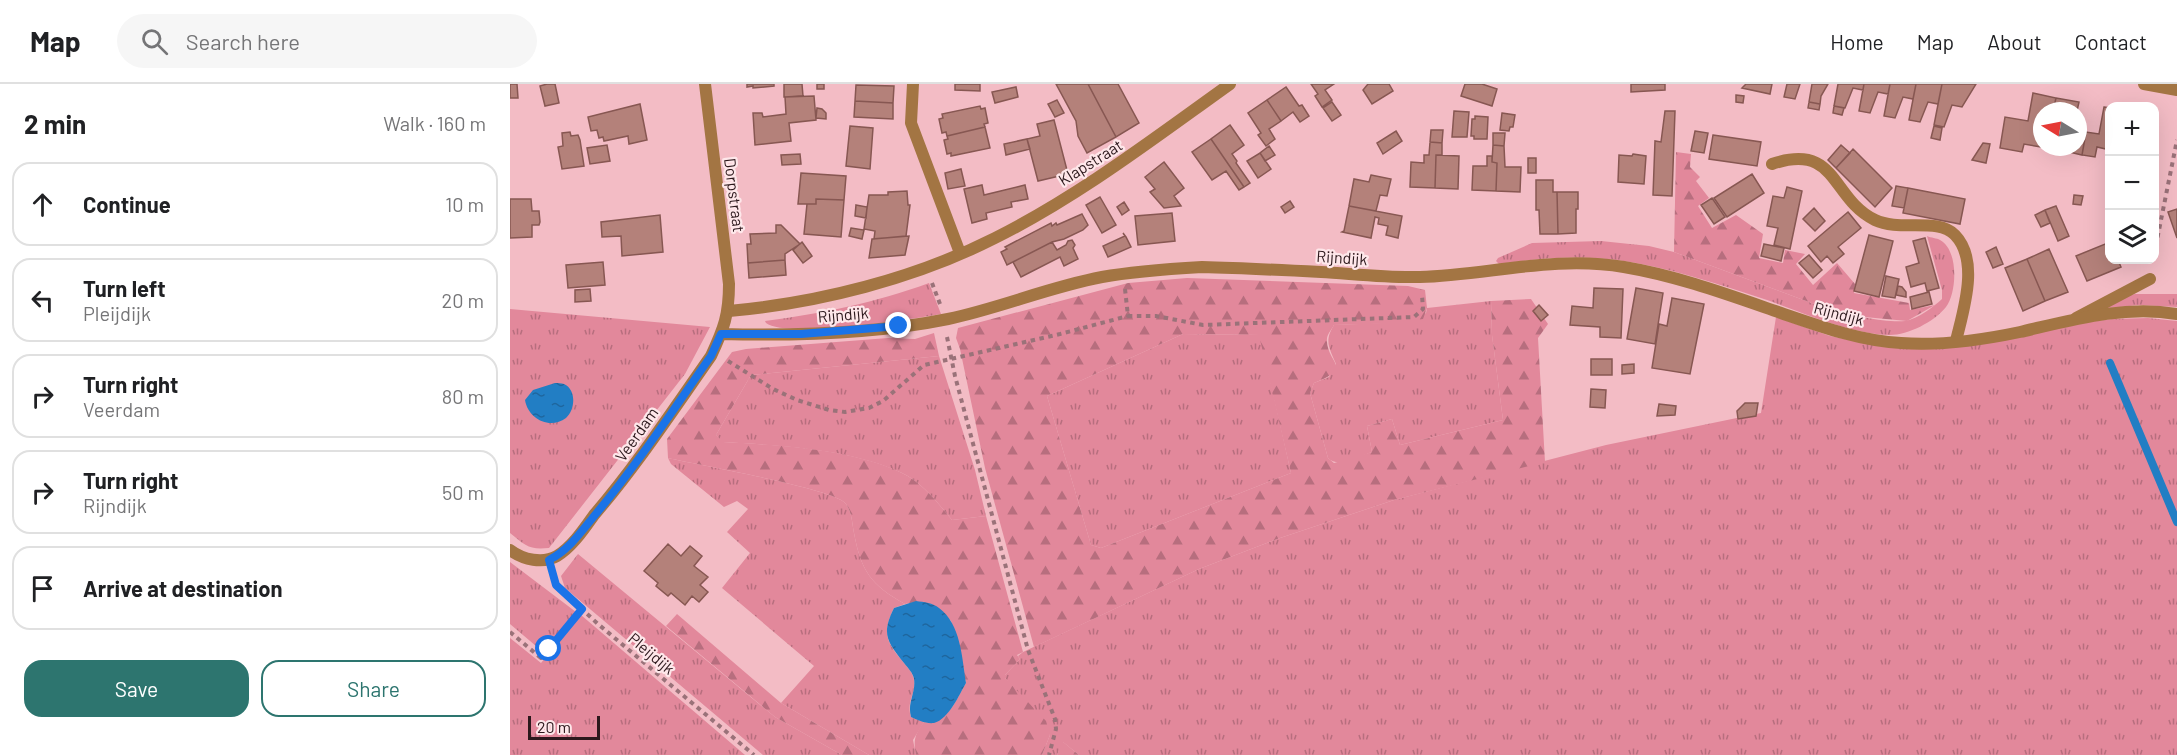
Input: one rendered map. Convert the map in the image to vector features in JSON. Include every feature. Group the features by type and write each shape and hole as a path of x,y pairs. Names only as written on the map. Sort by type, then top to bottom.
{"street":[{"name":"Dorpstraat","path":"705,84 729,284 729,311"},
{"path":"913,84 911,123 960,254"},
{"name":"Klapstraat","path":"729,311 774,307 837,294 960,254 994,238 1103,175 1230,84"},
{"path":"2144,84 2177,90"},
{"path":"1772,164 1788,159 1817,162 1859,209 1873,219 1898,227 1945,228 1954,234 1961,245 1969,279 1956,341"},
{"name":"Rijndijk","path":"721,334 824,333 899,326 943,314 976,312 1065,286 1123,274 1202,267 1420,277 1559,263 1621,266 1697,284 1818,325 1901,344 1956,341 2018,332 2075,318 2133,311 2177,314"},
{"name":"Rijndijk","path":"2075,318 2150,279"},
{"name":"Veerdam","path":"549,560 570,545 623,481 712,352 729,311"},
{"path":"510,550 524,558 549,560"}],"path":[{"path":"2159,230 2177,140"},
{"path":"1123,274 1128,316"},
{"path":"712,352 773,389 797,400 830,410 845,411 869,408 883,401 924,365 1128,316 1156,316 1203,325 1414,317 1423,309 1420,277"},
{"path":"935,290 943,314 951,360 1028,650 1055,719 1056,729 1049,755"},
{"name":"Pleijdijk","path":"549,560 556,585 754,755"},
{"path":"510,632 541,658 582,609"}],"green space":[{"path":"1676,152 1691,154 1690,167 1700,177 1696,181 1709,198 1698,206 1712,228 1736,215 1763,234 1759,258 1783,263 1785,250 1805,254 1796,264 1813,285 1837,263 1855,284 1854,293 1909,303 1910,310 1935,305 1907,321 1854,316 1833,311 1674,252"},
{"path":"1927,236 1940,240 1950,253 1954,282 1950,301 1941,313 1928,322 1905,333 1890,335 1843,327 1712,282 1636,263 1573,257 1499,264 1496,261 1532,243 1601,241 1649,246 1674,252 1833,311 1879,320 1905,321 1920,315 1942,299 1942,290"},
{"path":"1187,278 1408,286 1425,290 1427,308 1423,319 1406,323 1334,325 1328,334 1328,346 1336,368 1333,373 1314,383 1310,393 1328,458 1334,463 1372,452 1367,426 1392,419 1400,445 1503,420 1492,335 1491,301 1531,299 1548,324 1538,338 1545,462 1394,500 1280,538 1199,569 1034,647 985,468 956,338 958,328 1128,283","holes":["1183,334 1259,335 1291,473 1101,548 1091,545 1047,396"]},
{"path":"929,283 941,314 823,329 778,327 765,321 848,306"},
{"path":"2135,294 2177,294 2177,307 2138,305 2103,309 2123,297"},
{"path":"1491,301 1492,335 1503,420 1400,445 1392,419 1367,426 1372,452 1343,462 1332,461 1328,458 1310,393 1314,383 1329,377 1336,364 1328,340 1334,325 1406,322 1426,313 1427,308"},
{"path":"510,309 710,327 685,374 549,548 528,546 510,533"},
{"path":"1776,317 1830,336 1884,347 2112,319 2148,318 2177,321 2177,755 1079,755 1063,742 1057,755 1042,755 1050,735 1005,678 1005,675 1020,659 1018,656 1023,652 1199,569 1280,538 1394,500 1606,445 1761,413"},
{"path":"934,333 939,356 751,375 716,435 723,442 814,450 861,458 910,477 930,494 952,520 986,516 1023,652 1017,655 1020,659 1005,675 1005,678 1046,721 1050,735 1042,755 916,755 915,741 921,726 924,722 939,720 945,715 966,683 951,621 931,605 919,602 905,604 884,590 869,576 860,557 849,510 845,503 836,497 791,484 668,458 667,439 732,352 888,338 915,339"},
{"path":"1183,334 1260,335 1291,473 1101,548 1091,545 1047,396"},
{"path":"939,356 975,470 986,516 952,520 930,494 910,477 861,458 814,450 722,442 716,435 751,375"},
{"path":"668,458 791,484 836,497 845,503 850,513 860,557 869,576 893,597 905,604 894,608 887,632 890,644 913,677 911,717 924,722 913,740 916,755 869,755 781,703 814,666 722,588 750,553 727,532 748,509 737,501 724,507 671,464"},
{"path":"578,554 775,717 842,755 763,755 565,588 561,576"},
{"path":"510,562 576,612 543,652 510,624"},
{"path":"677,614 781,703 869,755 842,755 775,717 666,626"},
{"path":"581,615 745,755 510,755 510,638 541,663"},
{"path":"1062,741 1079,755 1057,755"}],"water":[{"path":"555,383 568,387 573,395 573,405 566,418 547,423 530,413 525,400 533,390"},
{"path":"916,601 939,608 952,623 959,642 966,683 949,712 934,723 911,717 913,677 893,649 887,631 894,608"}],"building":[{"path":"510,84 517,84 518,98 510,98"},
{"path":"555,84 559,103 545,106 540,86"},
{"path":"747,84 774,84 774,86 753,88 753,86 747,87"},
{"path":"784,84 802,84 803,96 784,97"},
{"path":"817,84 824,84 824,89 817,89"},
{"path":"955,84 980,84 980,91 955,90"},
{"path":"1056,84 1088,84 1116,137 1087,153 1078,136 1076,121"},
{"path":"1088,84 1118,84 1139,123 1116,137"},
{"path":"1311,84 1334,84 1325,90 1332,100 1322,107 1315,96 1318,94"},
{"path":"1368,84 1389,84 1393,91 1372,104 1363,90"},
{"path":"1465,84 1482,84 1497,89 1492,106 1461,96"},
{"path":"1631,84 1665,84 1665,90 1631,92"},
{"path":"1746,84 1772,84 1770,94 1742,88"},
{"path":"1787,84 1800,84 1795,99 1784,97"},
{"path":"1812,84 1828,84 1821,96 1820,104 1809,102"},
{"path":"1838,84 1864,84 1863,90 1853,88 1845,108 1834,106"},
{"path":"1864,84 1890,84 1888,94 1878,92 1870,113 1859,111"},
{"path":"1890,84 1916,84 1913,99 1903,97 1895,118 1884,116"},
{"path":"1916,84 1942,84 1938,104 1928,102 1920,122 1909,120"},
{"path":"1942,84 1976,84 1962,107 1952,105 1944,127 1934,125"},
{"path":"856,85 894,86 893,103 855,101"},
{"path":"1016,87 1018,97 995,103 992,92"},
{"path":"1286,87 1309,116 1300,122 1293,112 1281,121 1267,100"},
{"path":"2033,93 2056,98 2055,102 2033,102 2033,146 2024,144 2022,152 2000,148 2005,117 2028,121"},
{"path":"1736,95 1744,96 1743,103 1736,102"},
{"path":"814,96 816,120 789,123 791,141 755,145 753,113 762,113 763,117 786,114 785,97"},
{"path":"2056,98 2079,102 2055,102"},
{"path":"1057,100 1064,113 1055,117 1048,104"},
{"path":"1267,100 1281,121 1269,129 1275,139 1266,146 1258,135 1261,133 1248,113"},
{"path":"855,101 893,103 893,119 854,117"},
{"path":"1332,102 1341,115 1332,121 1323,108"},
{"path":"1809,102 1820,104 1819,110 1808,108"},
{"path":"640,104 647,140 629,144 628,136 604,141 603,137 599,138 597,130 591,131 588,117"},
{"path":"980,106 981,109 985,108 988,123 984,124 985,127 947,136 946,132 942,133 939,119 943,118 942,114"},
{"path":"1834,106 1844,108 1842,115 1833,113"},
{"path":"2105,107 2105,149 2097,147 2095,157 2087,156 2087,132 2099,134"},
{"path":"817,108 826,113 826,119 816,118"},
{"path":"1454,111 1469,112 1467,137 1452,137"},
{"path":"1665,111 1675,111 1672,196 1653,195 1655,141 1661,142"},
{"path":"1502,113 1515,115 1513,127 1510,127 1509,131 1500,130"},
{"path":"1475,116 1488,117 1487,139 1474,139 1474,136 1471,136 1472,119 1475,119"},
{"path":"1054,120 1068,174 1038,181 1027,139 1040,136 1037,124"},
{"path":"1230,125 1244,145 1232,154 1250,183 1244,187 1211,139"},
{"path":"850,126 873,128 870,169 846,166"},
{"path":"1934,126 1942,128 1940,140 1931,138"},
{"path":"985,127 990,148 951,156 951,153 947,154 944,140 948,139 947,136"},
{"path":"1431,130 1443,130 1442,143 1430,142"},
{"path":"1396,131 1402,141 1383,154 1377,143"},
{"path":"1695,131 1708,133 1704,153 1691,151"},
{"path":"570,132 571,136 578,135 584,166 562,169 558,147 563,146 562,133"},
{"path":"1493,133 1505,133 1504,146 1493,145"},
{"path":"1713,135 1761,142 1757,166 1709,159"},
{"path":"1027,139 1030,149 1006,155 1004,144"},
{"path":"1211,139 1244,187 1239,190 1226,171 1212,180 1192,152"},
{"path":"1430,142 1442,143 1442,155 1436,155 1435,188 1410,187 1411,162 1424,163 1424,155 1429,155"},
{"path":"1983,143 1990,144 1986,163 1972,160"},
{"path":"607,145 610,161 590,164 587,148"},
{"path":"1493,145 1504,146 1505,167 1521,167 1520,192 1496,191 1497,163 1492,162"},
{"path":"1841,145 1850,153 1836,168 1828,160"},
{"path":"1269,146 1275,155 1265,161 1260,153"},
{"path":"1853,149 1892,188 1875,207 1836,168"},
{"path":"1260,153 1271,169 1258,178 1247,161"},
{"path":"800,154 801,164 782,165 781,155"},
{"path":"1633,154 1646,156 1644,184 1618,182 1619,155 1632,156"},
{"path":"1436,155 1459,156 1458,189 1435,188"},
{"path":"1487,156 1492,156 1492,162 1497,163 1496,191 1472,190 1473,166 1487,166"},
{"path":"1528,158 1536,158 1536,173 1528,173"},
{"path":"1164,162 1184,188 1174,196 1181,206 1164,208 1150,192 1155,189 1145,177"},
{"path":"961,169 965,186 948,189 945,173"},
{"path":"801,173 846,176 844,200 816,199 816,204 798,204"},
{"path":"1752,174 1764,193 1727,217 1714,198"},
{"path":"1371,175 1391,179 1387,196 1380,195 1376,211 1349,206 1354,179 1369,182"},
{"path":"1536,180 1553,180 1553,192 1557,192 1558,234 1540,234 1539,210 1536,210"},
{"path":"982,185 984,195 1025,185 1028,199 1011,202 1012,207 986,213 987,219 972,223 964,189"},
{"path":"1896,186 1908,188 1904,208 1892,206"},
{"path":"1787,187 1802,191 1790,249 1774,245 1778,228 1767,226 1773,196 1784,198"},
{"path":"1908,188 1965,199 1960,224 1903,213"},
{"path":"907,191 908,205 910,205 906,236 874,239 875,231 864,229 869,195 888,195 888,192"},
{"path":"1557,192 1578,192 1576,233 1558,234"},
{"path":"2074,195 2083,196 2081,205 2073,204"},
{"path":"1100,197 1116,225 1102,233 1086,205"},
{"path":"1712,198 1725,217 1714,224 1701,205"},
{"path":"510,199 531,199 532,211 539,211 540,222 539,225 532,225 532,237 510,238"},
{"path":"816,199 844,200 841,237 804,234 807,204 816,204"},
{"path":"1290,201 1294,207 1285,213 1281,207"},
{"path":"1124,202 1129,210 1122,215 1117,207"},
{"path":"856,205 867,207 866,218 855,216"},
{"path":"1349,206 1402,216 1398,238 1386,235 1388,226 1378,224 1379,218 1375,217 1371,238 1342,232"},
{"path":"2056,206 2069,236 2058,241 2045,210"},
{"path":"1814,208 1825,221 1815,231 1803,219"},
{"path":"2177,209 2177,238 2168,212"},
{"path":"2045,210 2050,223 2041,227 2035,215"},
{"path":"1848,212 1861,228 1838,247 1844,254 1833,263 1827,256 1821,262 1808,246"},
{"path":"1172,213 1175,241 1138,245 1135,216"},
{"path":"1082,214 1088,225 1083,230 1052,242 1007,265 1001,252 1007,249 1005,247 1051,223 1052,226 1056,223 1057,225"},
{"path":"660,215 663,252 622,256 621,236 602,237 601,222"},
{"path":"776,225 781,225 800,244 785,254 785,260 748,263 747,244 751,244 750,234 776,233"},
{"path":"851,228 864,230 862,239 849,236"},
{"path":"1123,233 1126,237 1131,247 1108,257 1103,246 1125,236"},
{"path":"1869,235 1893,241 1879,297 1854,291"},
{"path":"909,236 905,255 869,258 872,239"},
{"path":"1925,238 1939,288 1927,291 1925,283 1911,287 1906,267 1919,263 1913,241"},
{"path":"1072,240 1078,259 1064,266 1060,257 1021,277 1013,262 1052,242 1057,250"},
{"path":"802,242 812,256 803,263 793,250"},
{"path":"1764,244 1784,248 1781,261 1761,256"},
{"path":"2105,244 2105,264 2120,264 2121,267 2087,281 2076,256"},
{"path":"1996,247 2003,264 1993,268 1986,252"},
{"path":"2049,249 2068,292 2045,301 2027,259"},
{"path":"1809,255 1822,270 1813,278 1799,263"},
{"path":"2027,259 2045,301 2023,311 2005,268"},
{"path":"785,260 786,275 749,278 748,263"},
{"path":"603,262 605,285 568,288 566,265"},
{"path":"1886,276 1899,279 1895,298 1882,296"},
{"path":"1898,286 1906,292 1906,297 1896,295"},
{"path":"1594,288 1623,289 1621,338 1600,337 1600,327 1570,325 1572,306 1593,308"},
{"path":"1636,288 1663,293 1655,344 1627,339"},
{"path":"590,289 591,301 575,302 575,290"},
{"path":"1929,292 1932,304 1912,309 1910,297"},
{"path":"1672,298 1704,304 1690,374 1652,368 1659,324 1667,326"},
{"path":"1539,305 1548,315 1541,321 1533,311"},
{"path":"1591,359 1612,359 1612,375 1591,375"},
{"path":"1634,364 1634,373 1622,374 1622,365"},
{"path":"1591,389 1606,390 1605,408 1590,407"},
{"path":"1745,403 1758,403 1756,416 1738,419 1737,411"},
{"path":"1659,404 1676,406 1675,415 1657,416"},
{"path":"668,544 681,556 690,546 702,556 694,566 708,577 700,585 708,592 699,602 692,596 685,605 671,593 668,596 644,571"}],"waterway":[{"path":"2110,363 2177,522"}],"route":[{"path":"549,649 582,609 556,585 549,560 570,545 623,481 711,356 721,334 801,334 899,326"}]}
